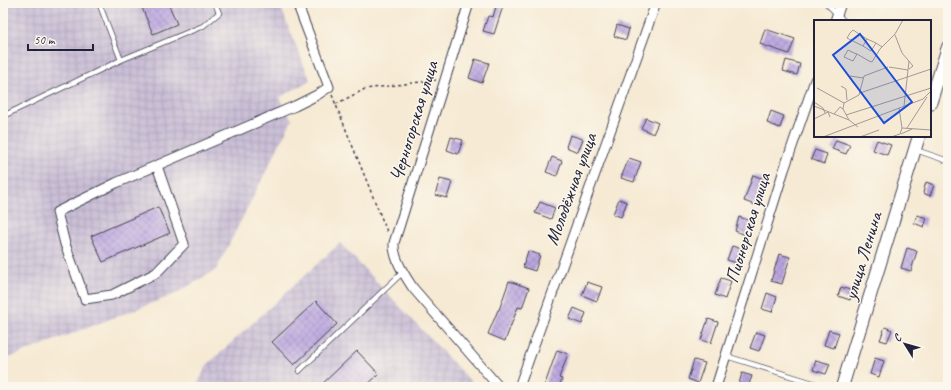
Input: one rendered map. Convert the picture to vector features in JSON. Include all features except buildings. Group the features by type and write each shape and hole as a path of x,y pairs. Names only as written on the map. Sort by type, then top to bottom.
{"street":[{"path":"157,166 184,244 156,273 112,295 85,299 65,244 57,212 116,183 295,106 329,87 297,3"},
{"name":"Черногорская улица","path":"394,249 394,243 469,3"},
{"name":"Молодёжная улица","path":"519,387 656,3"},
{"path":"836,17 841,3"},
{"path":"931,98 948,46"},
{"name":"Пионерская улица","path":"716,387 784,170 814,83"},
{"name":"улица Ленина","path":"842,387 919,137"},
{"path":"394,249 403,272 413,288 499,387"}],"lane":[{"path":"98,3 121,60"},
{"path":"3,116 121,60 202,26 218,13 215,3"},
{"path":"826,3 836,17"},
{"path":"915,150 948,161"},
{"path":"299,371 403,272"},
{"path":"726,356 826,387"}],"path":[{"path":"336,104 365,89 446,79"},
{"path":"329,87 394,249"}],"shaded area":[{"path":"3,3 279,3 310,80 279,98 292,120 216,270 173,295 3,360"},
{"path":"340,243 476,387 196,387 207,365"}]}
